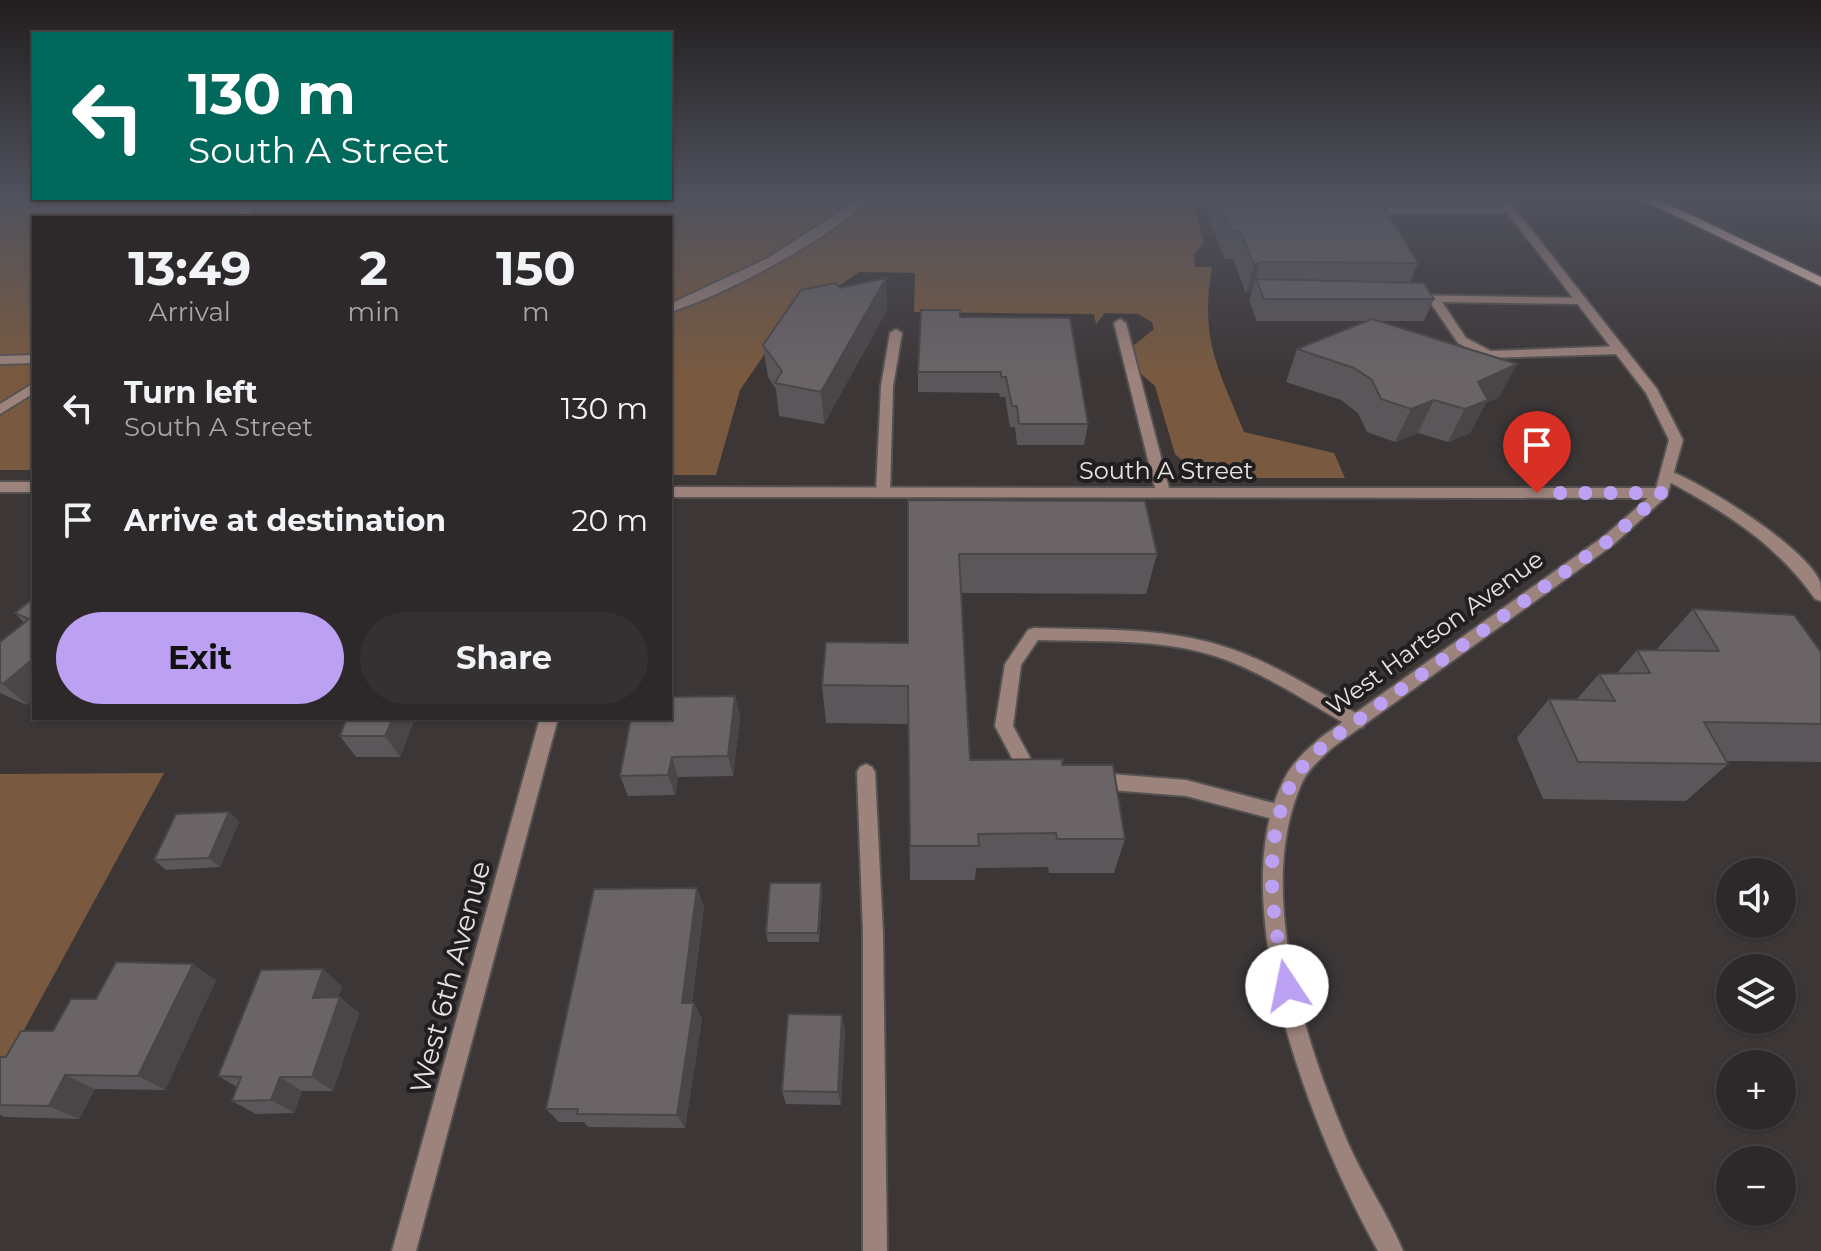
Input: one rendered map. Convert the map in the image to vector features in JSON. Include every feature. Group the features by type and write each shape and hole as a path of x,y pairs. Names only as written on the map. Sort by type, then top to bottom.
{"main road":[{"path":"1769,257 1821,282"}],"street":[{"path":"672,307 723,288 774,257"},
{"path":"1548,257 1652,392 1676,440 1662,493"},
{"path":"1404,298 1582,300"},
{"path":"1434,299 1457,337 1471,349 1480,352 1518,355 1621,350"},
{"path":"1120,323 1163,493"},
{"path":"883,492 887,386 896,333"},
{"path":"0,360 32,359"},
{"path":"0,410 32,388"},
{"path":"1667,475 1709,497 1769,536 1804,568 1821,595"},
{"path":"0,487 32,487"},
{"name":"South A Street","path":"672,492 1662,493"},
{"name":"West Hartson Avenue","path":"1388,1250 1340,1155 1298,1033 1273,902 1273,852 1281,813 1294,778 1326,743 1608,541 1662,493"},
{"path":"1281,813 1186,788 1029,774 1004,726 1013,664 1034,634 1134,637 1217,651 1302,690 1357,722"},
{"name":"West 6th Avenue","path":"404,1251 548,720"},
{"path":"866,772 873,933 875,1251"}],"shaded area":[{"path":"0,257 32,257 32,470 0,470"},
{"path":"672,257 1194,257 1195,267 1212,267 1208,314 1213,352 1244,432 1334,453 1345,478 1216,478 1190,468 1175,454 1155,386 1139,372 1133,346 1154,329 1152,322 1138,314 1105,313 1096,324 1094,314 914,312 915,273 859,272 787,321 740,390 716,475 672,475"},
{"path":"164,773 0,1074 0,774"}],"building":[{"path":"1251,257 1415,257 1418,263 1261,262 1254,265"},
{"path":"886,278 821,392 775,383 782,371 763,345 801,290 836,283 840,288"},
{"path":"1256,279 1424,283 1434,299 1264,299"},
{"path":"921,310 960,310 960,317 1070,318 1088,424 1019,424 1017,406 1012,406 1006,377 1001,377 1001,372 918,372"},
{"path":"1372,319 1517,364 1478,382 1488,400 1465,409 1434,400 1411,409 1381,399 1372,380 1354,368 1297,349"},
{"path":"908,500 1145,501 1157,554 959,554 970,760 1063,759 1062,765 1113,765 1125,839 1057,839 1056,833 978,834 979,846 910,846 908,686 822,685 826,642 908,643"},
{"path":"32,600 32,660 3,684 0,682 0,642 29,619 15,613"},
{"path":"1693,609 1794,615 1821,652 1821,724 1704,722 1728,764 1578,762 1549,699 1615,701 1599,674 1650,673 1637,650 1719,651"},
{"path":"735,696 728,756 672,757 668,775 620,776 631,720 672,720 672,697"},
{"path":"346,720 392,720 385,736 340,736"},
{"path":"229,812 209,858 154,860 176,814"},
{"path":"770,883 821,883 818,933 766,933"},
{"path":"697,888 682,1003 694,1003 677,1115 577,1114 578,1109 546,1109 594,889"},
{"path":"116,962 193,964 138,1076 65,1075 49,1106 0,1105 0,1057 6,1057 21,1031 53,1031 71,999 96,999"},
{"path":"323,969 313,998 340,997 312,1077 280,1077 271,1100 232,1101 241,1077 218,1076 261,970"},
{"path":"788,1014 842,1015 838,1092 782,1091"}],"route":[{"path":"1287,986 1273,902 1273,852 1281,813 1294,778 1326,743 1608,541 1662,493 1537,493"}]}
